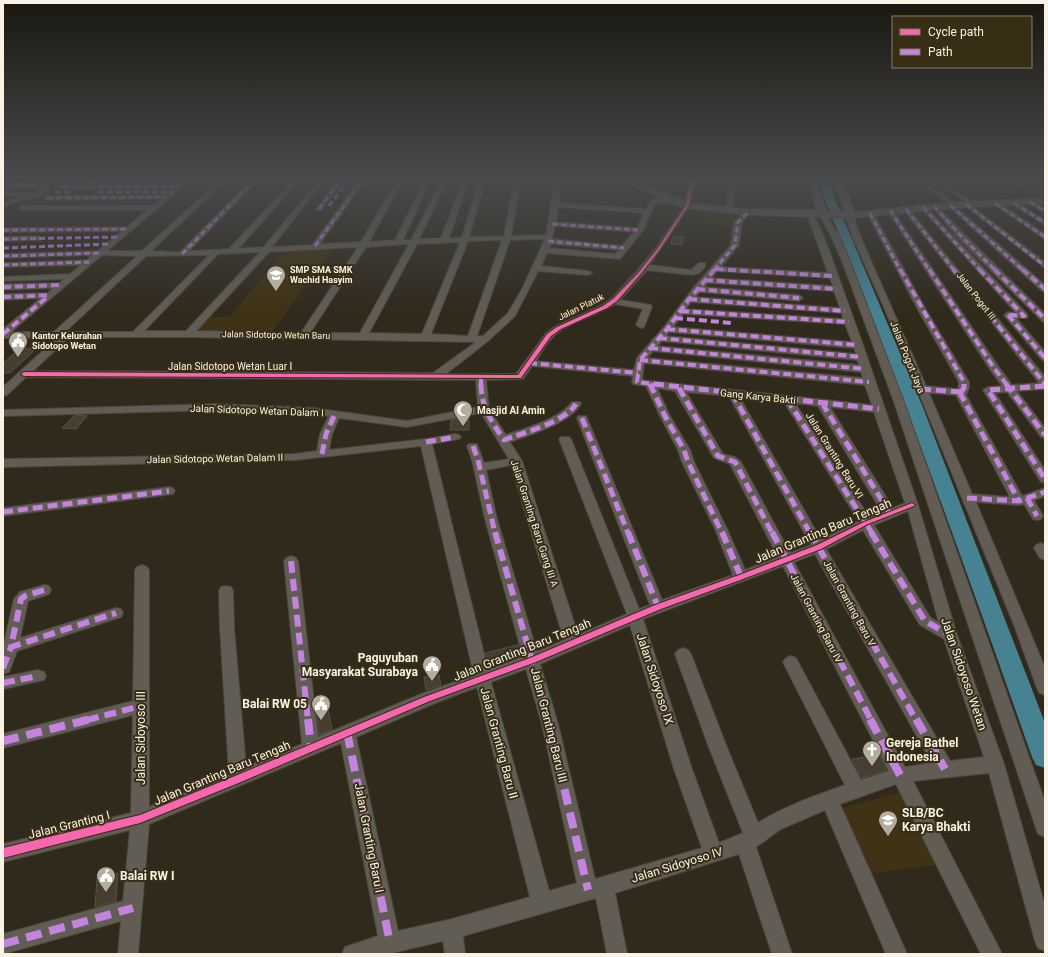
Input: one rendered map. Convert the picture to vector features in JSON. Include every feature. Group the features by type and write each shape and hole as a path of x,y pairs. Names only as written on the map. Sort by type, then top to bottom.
{"street":[{"path":"3,334 136,223"},
{"path":"3,393 178,223"},
{"path":"182,254 213,223"},
{"path":"231,252 258,223"},
{"path":"189,334 266,250 288,223"},
{"path":"315,246 332,223"},
{"path":"303,336 375,223"},
{"path":"398,243 408,223"},
{"path":"363,336 423,223"},
{"path":"444,240 450,223"},
{"path":"426,337 465,239 470,223"},
{"path":"471,339 507,238 510,223"},
{"path":"544,250 615,258 642,223"},
{"name":"Jalan Platuk","path":"435,377 519,377 549,335 559,328 605,308 614,301 644,267 671,223"},
{"path":"638,377 640,360 667,329 697,289 716,269 735,245 738,223"},
{"name":"Jalan Sidoyoso Wetan","path":"820,223 822,242 837,289 858,345 869,382 912,504 950,635 995,764 1045,941"},
{"path":"826,223 836,238 846,261 899,402 1045,828"},
{"name":"Jalan Pogot Jaya","path":"852,223 1020,624 1045,688"},
{"path":"876,223 921,308 964,382 964,388 961,395 1023,499 1038,516"},
{"path":"898,223 994,368 1045,435"},
{"name":"Jalan Pogot III","path":"917,223 1045,386"},
{"path":"937,223 989,280 1023,314 1024,316 1008,315 1045,358"},
{"path":"949,223 1045,319"},
{"path":"972,223 1045,289"},
{"path":"993,223 1045,266"},
{"path":"1017,223 1029,232"},
{"path":"1023,223 1045,237"},
{"path":"435,377 485,340 512,314 526,289 544,250 552,224 638,230"},
{"path":"3,230 128,229"},
{"path":"3,239 119,237"},
{"path":"3,256 99,253 182,254 315,246 507,238 548,239 624,248"},
{"path":"3,248 109,244"},
{"path":"136,334 216,252"},
{"path":"3,265 89,262"},
{"path":"644,267 692,273 696,272 702,265"},
{"path":"536,268 588,273"},
{"path":"716,269 833,276"},
{"path":"3,278 74,276"},
{"path":"705,280 837,289"},
{"path":"3,288 62,285"},
{"path":"697,289 799,298"},
{"path":"3,297 50,295"},
{"path":"641,326 648,307 654,297"},
{"path":"689,299 845,311"},
{"path":"614,301 648,307"},
{"path":"678,315 849,322"},
{"path":"678,315 732,323"},
{"path":"667,329 858,345"},
{"name":"Jalan Sidotopo Wetan Baru","path":"3,334 363,336 485,340"},
{"path":"659,338 861,357"},
{"path":"650,348 865,368"},
{"path":"640,360 869,382"},
{"name":"Gang Karya Bakti","path":"529,363 638,377 650,384 679,388 879,409"},
{"name":"Jalan Sidotopo Wetan Luar I","path":"24,374 435,377"},
{"path":"481,378 484,409"},
{"path":"650,384 662,411 684,450 688,462 721,528 741,577"},
{"path":"1045,386 988,390 1045,480"},
{"name":"Jalan Granting Baru IV","path":"679,388 718,456 732,459 735,462 900,775 992,954"},
{"path":"921,389 961,392"},
{"name":"Jalan Granting Baru V","path":"732,393 945,770"},
{"name":"Jalan Granting Baru VI","path":"787,399 866,523 925,621 930,626 950,635"},
{"path":"822,403 890,514"},
{"path":"504,440 559,418 576,408 576,404"},
{"name":"Jalan Sidotopo Wetan Dalam I","path":"3,413 217,407 313,411 414,423 484,409"},
{"name":"Jalan Granting Baru Gang III A","path":"484,409 516,461 573,644"},
{"path":"322,454 326,434 335,414"},
{"path":"582,418 658,607"},
{"name":"Jalan Sidotopo Wetan Dalam II","path":"3,462 295,457 426,442 455,437"},
{"name":"Jalan Sidoyoso IX","path":"565,439 635,616 683,769 714,854"},
{"name":"Jalan Granting Baru II","path":"426,442 482,678 542,902"},
{"name":"Jalan Granting Baru III","path":"473,446 480,467 491,519 533,660 596,888 617,954"},
{"path":"480,467 516,461"},
{"path":"3,512 169,491"},
{"path":"967,498 1023,499 1045,492"},
{"name":"Jalan Granting Baru Tengah","path":"140,818 238,779 310,747 426,699 533,660 635,616 819,547 866,523 912,504"},
{"path":"291,561 310,747"},
{"name":"Jalan Sidoyoso III","path":"128,954 140,818 142,570"},
{"path":"3,668 11,647 18,620 21,599 44,590"},
{"path":"226,591 227,628 238,779"},
{"path":"11,647 116,613"},
{"path":"683,654 717,745 749,840 782,954"},
{"path":"791,662 856,789"},
{"path":"3,683 38,676"},
{"path":"3,740 141,706"},
{"name":"Jalan Granting Baru I","path":"347,732 390,943"},
{"name":"Jalan Sidoyoso IV","path":"352,954 390,943 452,929 714,854 749,840 774,823 829,799 900,775 995,764"},
{"path":"829,799 897,954"},
{"name":"Jalan Granting I","path":"3,853 140,818"},
{"path":"3,944 133,908"},
{"path":"452,929 455,954"}],"shaded area":[{"path":"700,223 734,223 734,226"},
{"name":"SMP SMA SMK Wachid Hasyim","path":"335,247 270,334 194,331 206,317 229,317 287,249"},
{"name":"SLB/BC Karya Bhakti","path":"905,791 943,864 866,874 835,810"}],"building":[{"path":"673,236 684,237 682,245 671,244"},
{"name":"Kantor Kelurahan Sidotopo Wetan","path":"22,348 36,349 10,373 3,373 3,364 15,352 18,352"},
{"path":"75,415 87,416 76,429 62,428"},
{"name":"Masjid Al Amin","path":"469,418 469,430 450,430 451,420"},
{"path":"518,645 521,656 489,668 485,653"},
{"name":"Paguyuban Masyarakat Surabaya","path":"439,675 441,685 426,690 424,677"},
{"path":"327,703 332,730 319,735 316,706"},
{"name":"Gereja Bathel Indonesia","path":"879,755 887,770 862,778 852,759"},
{"name":"Balai RW I","path":"118,873 116,901 95,907 97,879"}],"waterway":[{"path":"840,223 941,476 1045,757"}],"marked path":[{"path":"182,254 213,223"},
{"path":"315,246 332,223"},
{"path":"738,223 735,245 640,360 637,382 679,388 879,409"},
{"path":"875,223 921,308 964,382 964,388 961,392"},
{"path":"898,223 994,368 1045,435"},
{"path":"917,223 1045,384"},
{"path":"937,223 1024,316 1008,315"},
{"path":"949,223 1045,319"},
{"path":"970,223 1045,289"},
{"path":"990,223 1045,266"},
{"path":"1024,223 1045,237"},
{"path":"552,224 638,230"},
{"path":"3,230 128,229"},
{"path":"3,239 119,237"},
{"path":"548,241 624,248"},
{"path":"3,248 109,244"},
{"path":"3,256 99,253"},
{"path":"3,265 89,262"},
{"path":"716,269 833,276"},
{"path":"705,280 837,289"},
{"path":"3,287 62,285"},
{"path":"697,289 799,298"},
{"path":"3,297 50,295"},
{"path":"3,334 46,298"},
{"path":"689,299 845,311"},
{"path":"681,311 849,322"},
{"path":"1008,315 1045,358"},
{"path":"675,318 732,323"},
{"path":"667,329 858,345"},
{"path":"659,338 861,357"},
{"path":"650,348 865,369"},
{"path":"640,360 869,382"},
{"path":"529,363 638,373"},
{"path":"481,378 482,397 486,411 504,440 532,430 556,419 573,409 576,404"},
{"path":"650,384 665,416 684,450 688,462 721,529 741,577"},
{"path":"1045,386 988,390 1045,479"},
{"path":"679,388 718,456 735,462 900,775"},
{"path":"921,389 961,392"},
{"path":"961,392 961,395 1019,501"},
{"path":"732,393 880,657 945,769"},
{"path":"787,399 866,523 925,621 950,635"},
{"path":"822,403 890,514"},
{"path":"322,454 326,434 335,414"},
{"path":"582,418 658,607"},
{"path":"426,442 455,437"},
{"path":"473,446 478,460 491,519 550,724 588,890"},
{"path":"3,512 169,491"},
{"path":"967,498 1019,501 1045,492"},
{"path":"1027,498 1037,516"},
{"path":"291,561 311,747"},
{"path":"44,590 25,596 21,599 11,647 116,613"},
{"path":"3,668 11,647"},
{"path":"3,683 38,676"},
{"path":"3,741 141,706"},
{"path":"347,732 390,943"},
{"path":"3,944 133,908"}],"cycle path":[{"path":"24,374 519,377 549,335 559,328 605,307 615,300 639,274 658,250 676,223"},
{"path":"3,853 140,819 427,699 533,660 658,607 819,547 866,523 912,505"}],"place":[{"name":"SMP SMA SMK Wachid Hasyim","path":"276,292"},
{"name":"Kantor Kelurahan Sidotopo Wetan","path":"18,358"},
{"name":"Masjid Al Amin","path":"463,427"},
{"name":"Paguyuban Masyarakat Surabaya","path":"432,682"},
{"name":"Balai RW 05","path":"321,721"},
{"name":"Gereja Bathel Indonesia","path":"872,767"},
{"name":"SLB/BC Karya Bhakti","path":"888,837"},
{"name":"Balai RW I","path":"106,893"}]}
